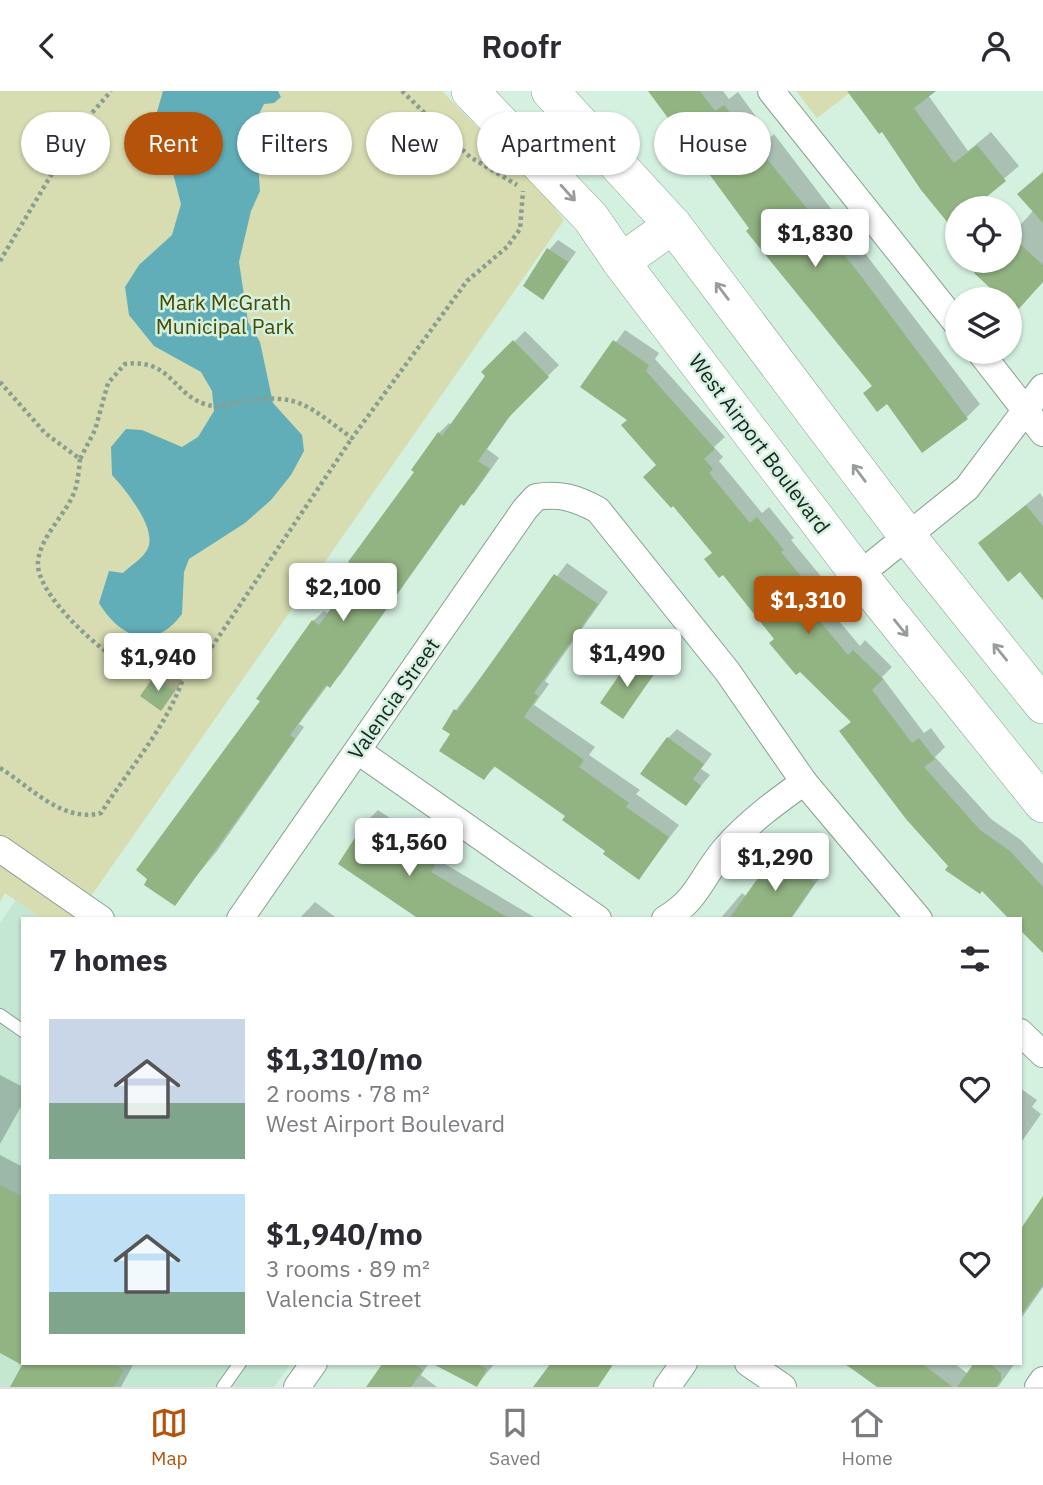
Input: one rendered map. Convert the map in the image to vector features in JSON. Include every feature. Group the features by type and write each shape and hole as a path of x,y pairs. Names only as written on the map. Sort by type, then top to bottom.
{"main road":[{"name":"West Airport Boulevard","path":"470,91 591,218 621,262 859,575 1041,797"},
{"path":"550,91 673,225 908,537 1043,705"},
{"path":"621,262 673,225"}],"street":[{"path":"771,91 945,309"},
{"path":"990,364 1043,433"},
{"path":"859,575 967,488 1043,387"},
{"name":"Valencia Street","path":"241,917 536,497 556,494 578,499 598,510 727,671 804,782"},
{"path":"358,751 595,917"},
{"path":"668,917 687,906 724,849 765,809 804,782 917,917"},
{"path":"0,849 97,917"},
{"path":"1022,1034 1043,1054"},
{"path":"297,1387 313,1365"},
{"path":"667,1387 683,1365"},
{"path":"751,1365 783,1387"},
{"path":"1038,1387 1043,1380"}],"lane":[{"path":"0,1015 21,1030"},
{"path":"223,1387 239,1365"}],"path":[{"path":"0,261 79,128 111,91"},
{"path":"352,438 304,404 274,396 210,407 196,400 166,372 144,361 125,363 108,383 95,430 80,459 75,491 49,535 38,562 43,580 70,619 104,649 133,668 186,673 199,666 352,438 467,281 508,247 520,229 524,191 470,157 401,91"},
{"path":"0,382 45,433 80,459"},
{"path":"0,768 67,813 89,816 101,813 170,712 186,673"}],"shaded area":[{"path":"17,898 45,917 21,917 21,1365 290,1365 274,1387 0,1387 0,923"}],"green space":[{"name":"Mark McGrath Municipal Park","path":"0,91 442,91 463,112 366,112 366,175 463,175 463,112 477,127 477,175 524,175 564,220 76,917 40,917 5,893 0,902"},
{"path":"796,91 852,91 817,118"}],"water":[{"path":"163,91 278,91 281,97 274,103 264,104 260,112 237,112 237,175 259,175 260,191 251,211 239,262 248,322 260,342 273,403 302,435 304,451 291,475 271,500 245,523 189,559 184,572 182,614 160,633 138,636 117,625 99,603 109,571 123,573 145,553 149,542 145,521 139,510 112,475 111,447 126,429 142,430 182,447 198,437 214,411 212,391 201,372 154,346 129,315 125,287 139,265 172,235 181,204 173,175 223,175 223,112 157,112"}],"building":[{"path":"648,91 700,91 715,111 724,105 730,112 663,112"},
{"path":"847,91 936,91 914,108 954,163 977,145 1006,181 988,196 945,196 945,219 921,190 882,132 879,134"},
{"path":"771,164 861,276 968,419 922,453 887,404 877,412 863,393 872,386 746,231 749,228 710,175 771,175"},
{"path":"1043,172 1043,223 1022,200 1022,196 1017,194"},
{"path":"1022,246 1043,265 1043,282 1022,305 1022,287 989,287 974,273 1022,273"},
{"path":"547,248 568,262 543,300 523,286"},
{"path":"513,340 549,377 508,418 478,461 490,469 464,506 461,504 330,688 326,685 290,735 295,739 175,906 144,885 147,879 136,870 260,701 256,699 312,620 319,625 359,570 348,562 414,472 411,470 438,432 442,436 485,376 481,372"},
{"path":"613,340 649,365 646,371 715,449 704,459 713,469 709,473 750,523 757,517 814,592 803,601 848,655 853,650 883,679 872,690 912,743 919,738 935,759 924,767 980,830 1010,851 1043,887 1043,953 1022,932 1022,917 1007,917 982,891 980,894 945,870 948,866 906,819 839,731 851,722 800,672 796,675 769,643 774,639 723,575 719,578 704,559 712,553 673,506 671,508 643,477 656,465 621,425 627,420 580,387"},
{"path":"1026,505 1043,526 1043,600 1020,572 1008,582 978,543"},
{"path":"554,574 598,604 534,693 538,696 524,717 584,760 579,767 629,803 626,807 669,837 639,880 562,820 565,816 494,766 484,780 439,751 450,734 442,729 454,709 457,711"},
{"path":"631,658 654,674 623,719 600,703"},
{"path":"154,676 175,691 161,711 140,696"},
{"path":"667,737 704,764 693,779 701,786 686,806 640,774"},
{"path":"367,819 435,865 431,872 507,917 416,917 338,864"},
{"path":"775,854 815,883 791,917 730,917"},
{"path":"0,1185 21,1196 21,1364 0,1353"},
{"path":"1043,1196 1043,1285 1022,1313 1022,1227"},
{"path":"22,1365 115,1365 124,1370 114,1387 10,1387"},
{"path":"382,1365 416,1365 423,1370 411,1387 366,1387"},
{"path":"435,1365 480,1365 487,1369 477,1387"},
{"path":"550,1365 613,1365 598,1387 533,1387"},
{"path":"847,1365 924,1365 953,1387 877,1387"},
{"path":"973,1365 991,1365 1001,1373 1001,1380 996,1387 957,1387"}]}
